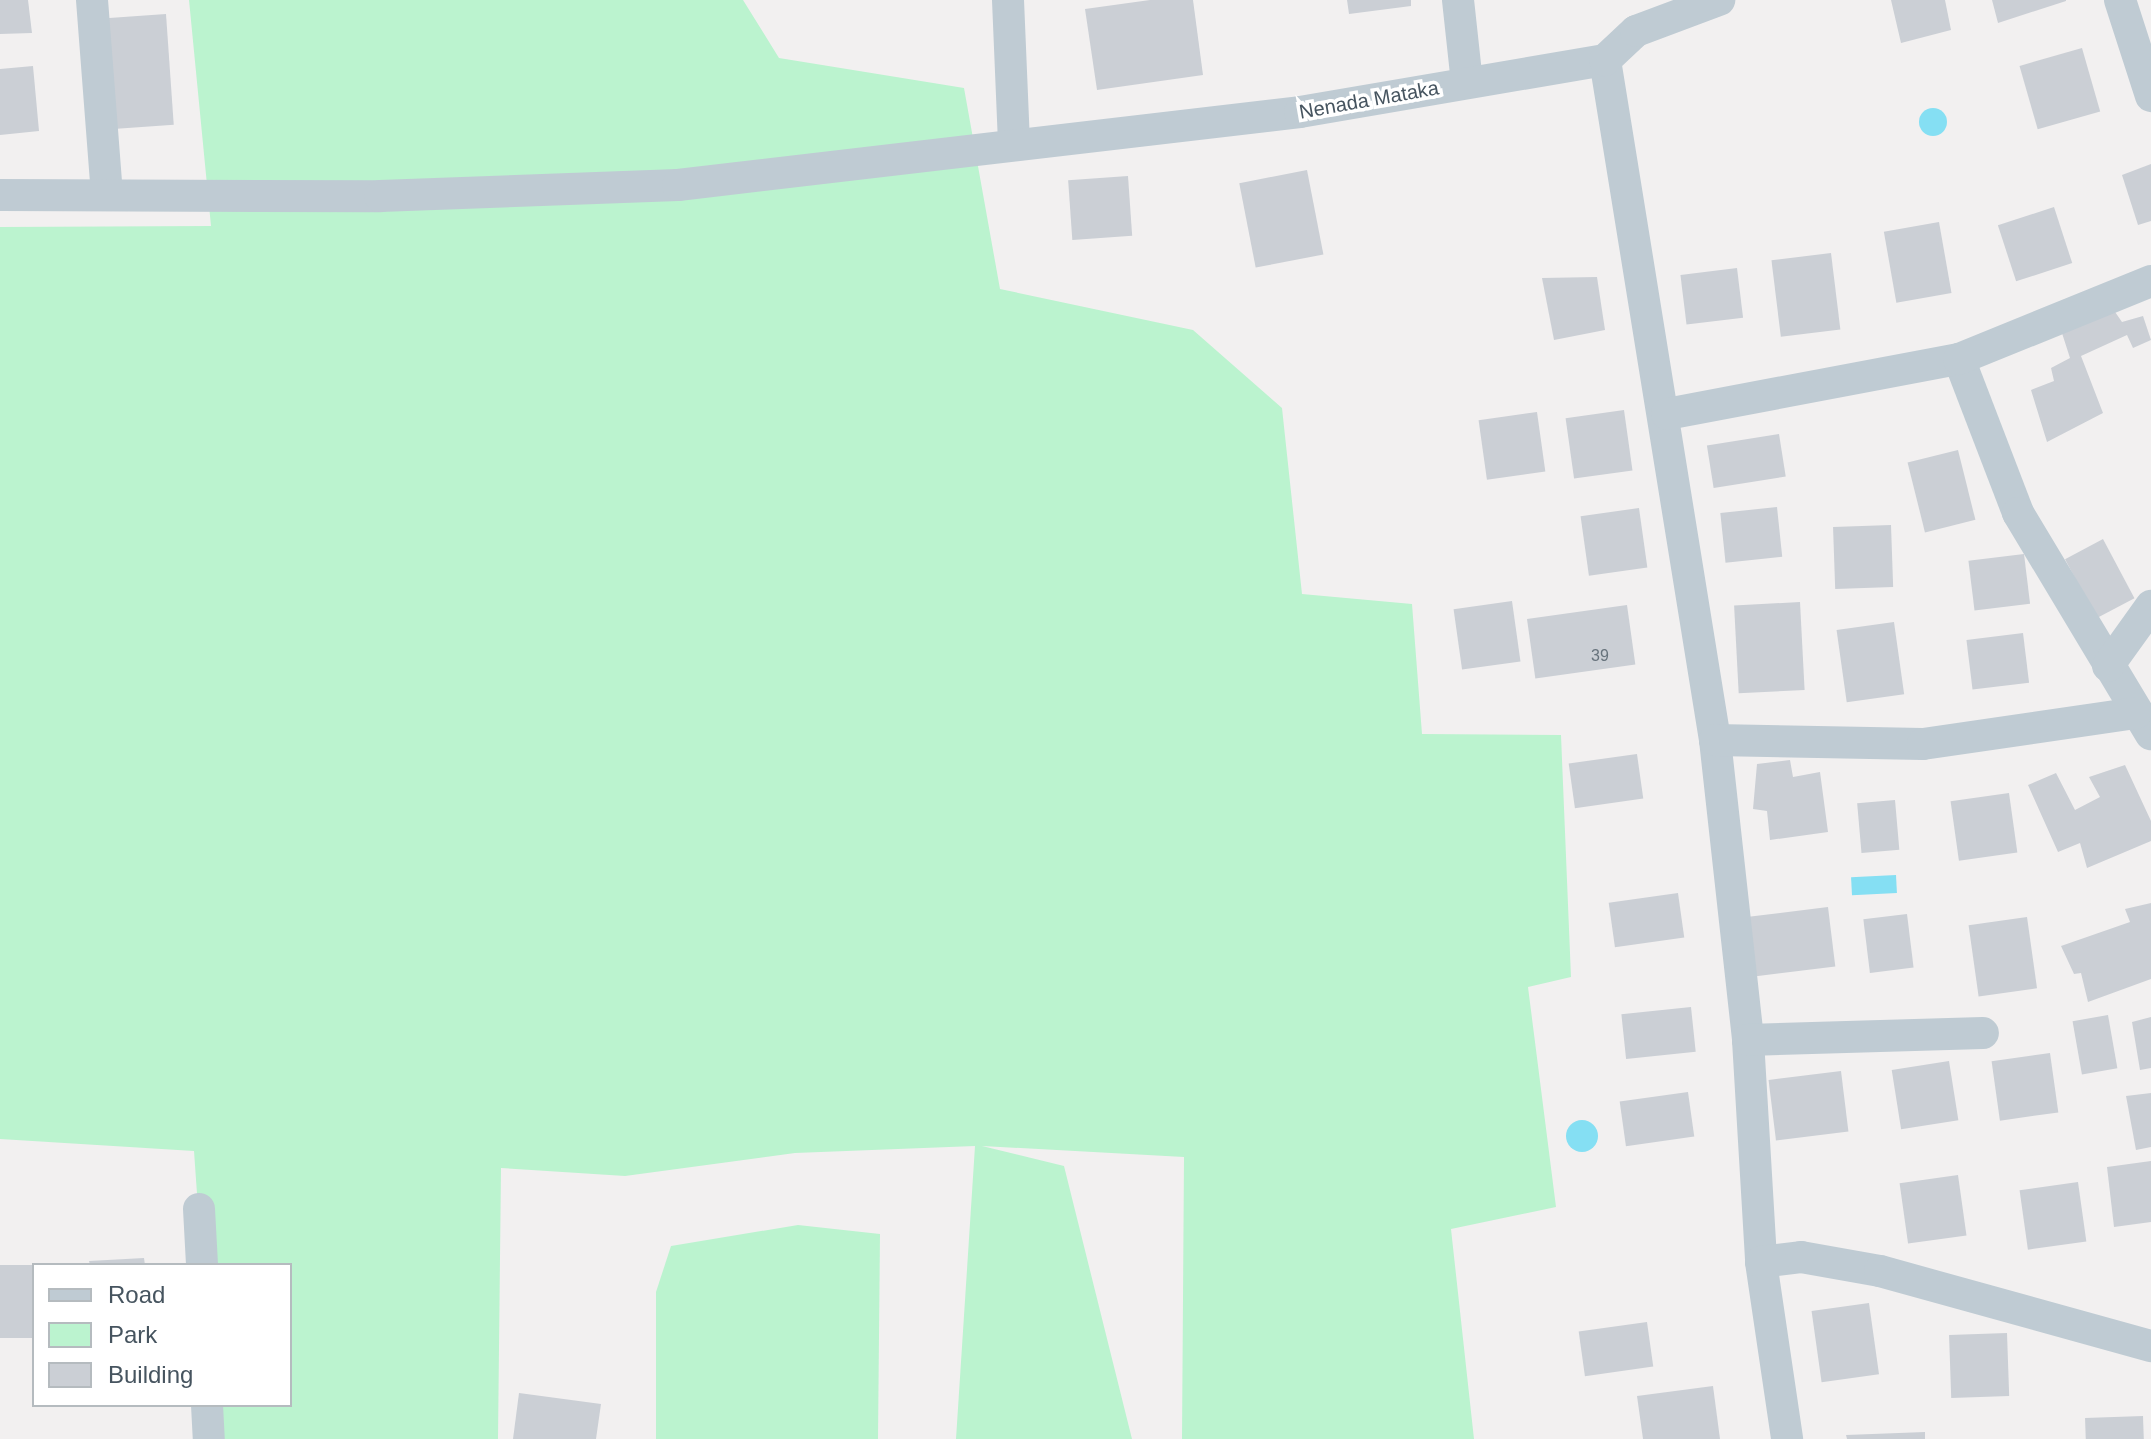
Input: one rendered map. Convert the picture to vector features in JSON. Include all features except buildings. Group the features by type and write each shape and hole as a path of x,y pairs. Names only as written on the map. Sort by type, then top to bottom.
{"street":[{"path":"92,0 107,193"},
{"path":"1008,0 1008,144"},
{"path":"1458,0 1467,83"},
{"path":"1719,0 1636,31 1605,60 1667,414 1715,740 1748,1040 1761,1262 1787,1439"},
{"path":"2120,0 2151,96"},
{"name":"Nenada Mataka","path":"0,195 380,196 678,185 1300,112 1605,60"},
{"path":"1667,414 1959,359 2151,281"},
{"path":"1715,740 1923,744 2144,724 2018,513 1959,359"},
{"path":"2108,666 2151,606"},
{"path":"1748,1040 1983,1033"},
{"path":"199,1209 202,1263"},
{"path":"1761,1262 1801,1257 1880,1271 2151,1346"},
{"path":"207,1407 209,1439"}],"green space":[{"path":"189,0 743,0 779,58 964,88 1000,289 1193,330 1282,408 1302,594 1412,604 1422,734 1561,735 1571,977 1528,987 1556,1207 1451,1229 1474,1439 1182,1439 1184,1157 982,1146 1064,1166 1132,1439 956,1439 975,1146 795,1153 625,1176 501,1168 498,1439 213,1439 211,1407 292,1407 292,1263 202,1263 194,1151 0,1139 0,227 211,226"},
{"path":"798,1225 880,1234 878,1439 656,1439 656,1292 671,1246"}],"water":[{"path":"1933,108 1943,112 1947,122 1943,132 1933,136 1923,132 1919,122 1923,112"},
{"path":"1896,875 1897,893 1852,895 1851,877"},
{"path":"1582,1120 1593,1125 1598,1136 1593,1147 1582,1152 1571,1147 1566,1136 1571,1125"}]}
